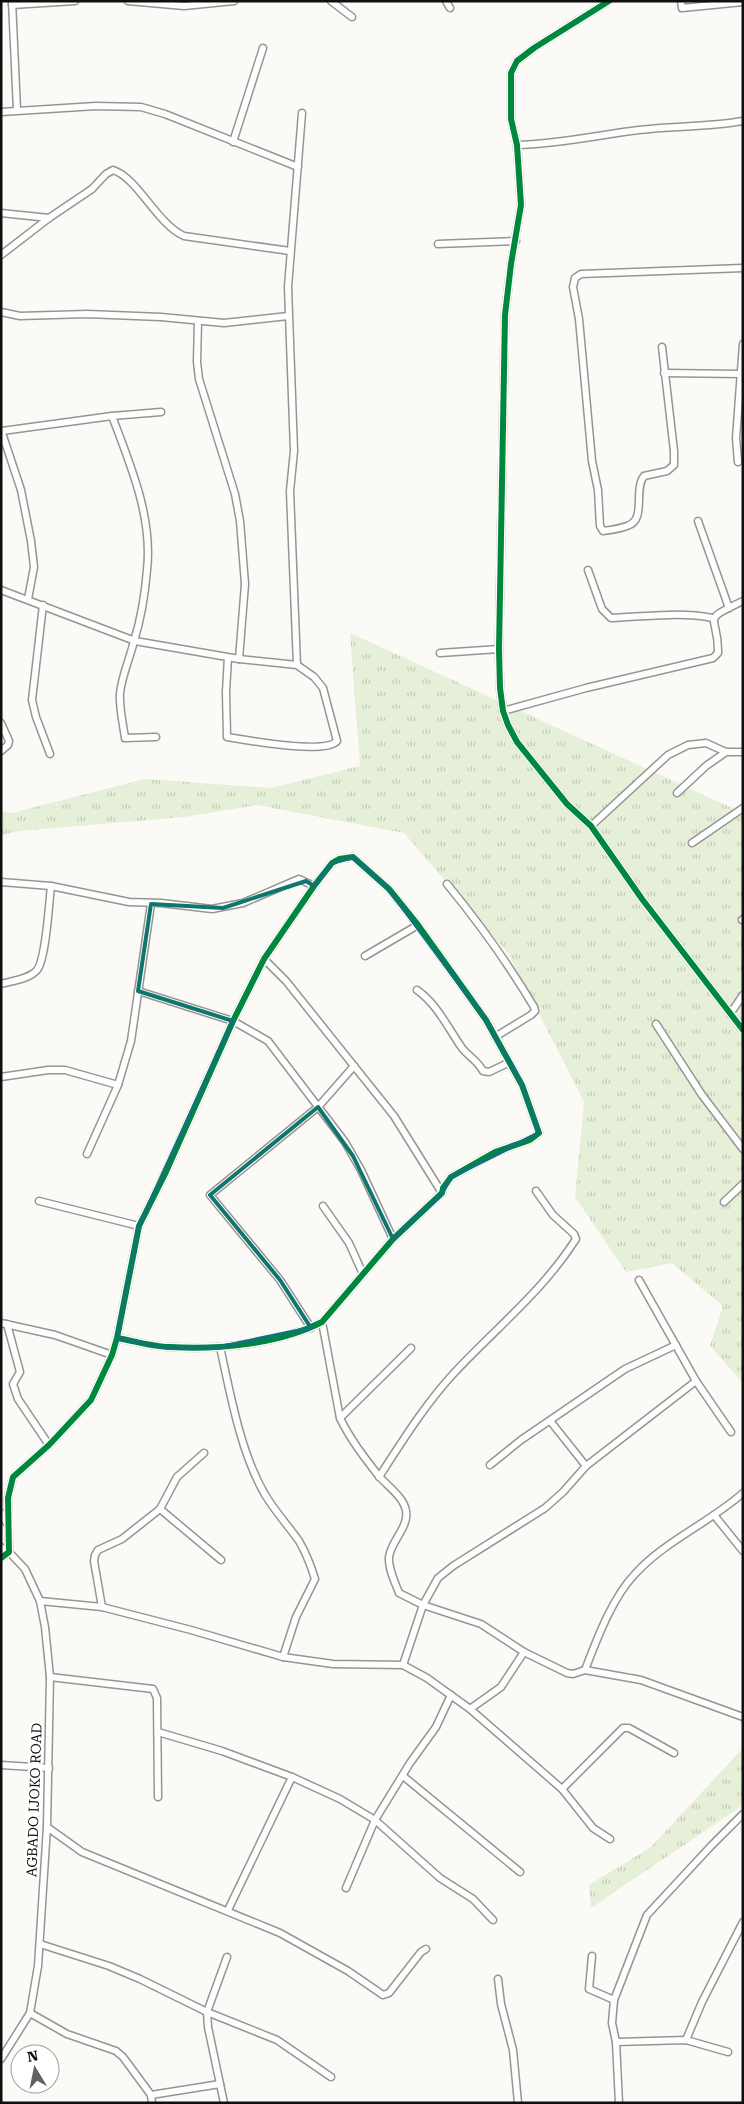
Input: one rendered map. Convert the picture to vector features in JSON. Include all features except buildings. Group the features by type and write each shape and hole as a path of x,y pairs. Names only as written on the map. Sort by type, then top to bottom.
{"street":[{"path":"17,110 12,3 75,1"},
{"path":"128,1 184,6 234,1"},
{"path":"331,1 352,17"},
{"path":"446,1 450,8"},
{"path":"609,1 547,39 518,61 511,74 509,91 510,119 517,145 522,191 505,315 499,649 500,688 503,711 508,725 530,761 567,804 590,826 642,899 743,1030"},
{"path":"681,1 682,8 743,2"},
{"path":"233,142 263,48"},
{"path":"1,112 112,106 141,107 165,114 298,167"},
{"path":"297,665 290,491 294,451 294,422 288,316 290,251 302,113"},
{"path":"517,145 551,144 641,130 743,121"},
{"path":"1,255 49,218 92,189 106,174 113,170 119,172 129,181 176,232 184,236 290,251"},
{"path":"1,213 49,218"},
{"path":"438,244 516,241"},
{"path":"662,347 674,465 667,471 644,476 640,480 638,516 635,522 627,526 603,531 600,526 598,490 592,461 579,319 573,287 575,278 581,274 743,268"},
{"path":"1,312 20,316 87,314 224,324 288,316"},
{"path":"198,321 197,362 199,379 234,494 240,521 245,584 240,659"},
{"path":"738,462 736,438 743,344"},
{"path":"664,373 741,374"},
{"path":"28,599 34,568 31,541 19,482 1,431 112,416 162,412"},
{"path":"112,416 137,485 148,548 147,569 135,641 123,676 120,694 125,738 156,737"},
{"path":"698,521 730,608"},
{"path":"588,570 602,609 611,618 675,614 713,618"},
{"path":"1,590 135,641 240,659 297,665 314,678 323,688 337,741 328,747 273,745 227,737 226,692 228,657"},
{"path":"503,711 586,688 713,658 718,653 713,618 717,614 743,601"},
{"path":"43,605 32,700 36,718 50,754"},
{"path":"440,653 499,649"},
{"path":"1,724 9,741 8,745 1,751"},
{"path":"590,826 668,755 688,745 706,743 726,752 743,752"},
{"path":"677,793 706,766 726,752"},
{"path":"692,843 743,808"},
{"path":"1,1558 9,1552 8,1498 13,1477 49,1445 91,1400 112,1355 117,1338 139,1226 233,1021 264,959 332,863 339,859 353,857 389,889 486,1020 508,1063 522,1085 539,1133 530,1140 495,1152 451,1177 443,1188 442,1193 393,1239 322,1322 310,1328 263,1341 220,1347 169,1348 117,1338"},
{"path":"1,882 51,886 129,902 161,903 212,909 243,903 299,880 314,886"},
{"path":"447,884 483,927 534,1007 535,1011 531,1015 496,1037"},
{"path":"1,984 32,974 38,969 43,952 51,886"},
{"path":"87,1154 118,1085 131,1041 151,904"},
{"path":"365,956 418,926"},
{"path":"264,959 286,981 399,1123 442,1193"},
{"path":"417,990 428,998 464,1050 478,1061 483,1071 488,1072 508,1063"},
{"path":"138,991 233,1021 268,1041 353,1156 393,1239"},
{"path":"730,1014 743,996"},
{"path":"656,1024 702,1094 743,1149"},
{"path":"310,1328 280,1280 210,1195 318,1107 354,1066"},
{"path":"1,1077 48,1070 65,1070 118,1085"},
{"path":"724,1202 743,1184"},
{"path":"379,1477 416,1420 454,1373 540,1289 576,1239 574,1234 553,1215 536,1191"},
{"path":"38,1202 139,1226"},
{"path":"323,1206 349,1243 363,1274"},
{"path":"639,1280 696,1381 731,1432"},
{"path":"322,1322 340,1418 347,1433 379,1477 404,1503 406,1512 405,1522 389,1556 390,1569 399,1593 423,1605 481,1624 524,1652 566,1673 573,1674 586,1670 641,1680 743,1717"},
{"path":"4,1324 55,1335 112,1355"},
{"path":"4,1324 20,1372 13,1384 18,1399 49,1445"},
{"path":"490,1465 521,1440 551,1422 624,1369 676,1346"},
{"path":"220,1347 232,1402 248,1456 262,1491 308,1557 316,1580 296,1617 283,1657"},
{"path":"340,1418 411,1348"},
{"path":"403,1665 423,1605 438,1578 453,1566 545,1508 563,1492 586,1466 696,1381"},
{"path":"551,1422 586,1466"},
{"path":"102,1607 94,1555 98,1550 122,1539 160,1509 177,1477 204,1453"},
{"path":"586,1670 597,1640 619,1597 634,1574 743,1493"},
{"path":"160,1509 220,1560"},
{"path":"1,1513 9,1526"},
{"path":"714,1515 743,1551"},
{"name":"AGBADO IJOKO ROAD","path":"1,1547 9,1552 25,1569 40,1601 45,1626 50,1678 49,1768 40,1944 36,1984 30,2013 1,2059"},
{"path":"40,1601 102,1607 191,1630 283,1657 333,1664 403,1665 427,1678 470,1709 562,1789 593,1828 610,1839"},
{"path":"470,1709 501,1687 524,1652"},
{"path":"50,1678 153,1689 157,1698 158,1797"},
{"path":"346,1888 375,1820 436,1727 451,1695"},
{"path":"562,1789 623,1728 629,1728 674,1753"},
{"path":"158,1732 222,1751 292,1777 340,1799 375,1820 440,1878 473,1899 493,1920"},
{"path":"1,1765 49,1768"},
{"path":"403,1776 520,1872"},
{"path":"228,1910 292,1777"},
{"path":"620,2103 616,2042 612,2023 614,2000 647,1915 743,1814"},
{"path":"46,1826 82,1852 280,1932 348,1971 383,1995 389,1993 421,1952 426,1949"},
{"path":"686,2040 702,2002 743,1922"},
{"path":"40,1944 109,1966 207,2012 277,2040 331,2077"},
{"path":"592,1956 589,1989 614,2000"},
{"path":"224,2103 208,2027 207,2012 227,1957"},
{"path":"498,1979 501,2004 513,2050 518,2103"},
{"path":"30,2013 67,2034 116,2051 151,2094 152,2103"},
{"path":"616,2042 686,2040 728,2052"},
{"path":"151,2094 220,2084"}],"highlighted area":[{"path":"353,857 389,889 486,1020 522,1085 539,1133 451,1177 442,1193 393,1239 353,1156 318,1107 210,1195 280,1280 311,1328 220,1347 169,1348 117,1338 139,1226 233,1021 138,991 151,904 223,908 306,881 314,886 332,863"}],"green space":[{"path":"350,633 743,813 743,1383 710,1346 723,1306 672,1263 626,1272 575,1197 584,1102 508,953 404,833 257,805 184,817 20,831 1,835 1,812 12,813 145,779 271,788 360,766"},
{"path":"743,1748 743,1805 591,1908 589,1885 651,1847"}],"cycle path":[{"path":"609,1 534,48 517,61 511,73 511,119 517,145 521,205 505,315 499,649 500,688 503,711 517,742 567,804 591,826 642,899 743,1030"},
{"path":"1,1558 9,1552 8,1498 13,1477 49,1445 91,1400 112,1355 117,1338 139,1226 165,1174 233,1021 264,959 332,863 339,859 353,857 389,889 418,925 486,1020 522,1085 539,1133 530,1140 495,1152 451,1177 443,1188 442,1193 393,1239 322,1322 287,1336 228,1346 164,1347 117,1338"}]}
